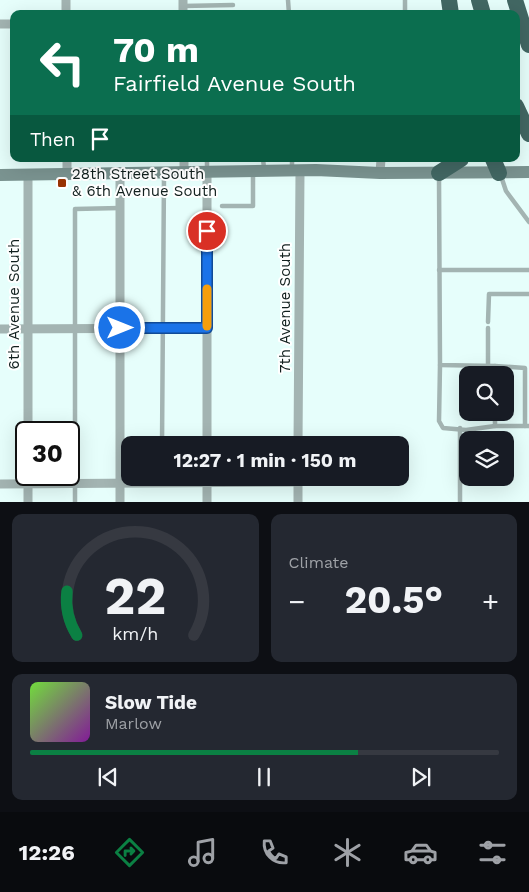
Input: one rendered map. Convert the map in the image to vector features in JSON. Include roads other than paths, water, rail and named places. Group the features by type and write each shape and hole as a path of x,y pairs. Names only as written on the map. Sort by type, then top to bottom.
{"highway":[{"path":"520,16 529,45"},
{"path":"520,115 529,134"},
{"path":"439,173 456,162"}],"street":[{"path":"67,162 67,174"},
{"path":"184,162 184,173"},
{"path":"380,173 381,162"},
{"path":"0,175 258,172 295,167 316,170 380,173 439,173 496,166 529,172"},
{"name":"7th Avenue South","path":"295,167 298,436"},
{"path":"207,173 207,436"},
{"path":"120,174 120,502"},
{"name":"6th Avenue South","path":"28,175 28,421"},
{"path":"0,329 207,328"},
{"path":"0,484 15,481"},
{"path":"80,483 120,482"},
{"path":"28,486 28,502"},
{"path":"207,486 207,502"},
{"path":"298,486 298,502"}],"lane":[{"path":"183,6 206,3 234,5"},
{"path":"206,162 207,173"},
{"path":"222,206 253,206 258,172 262,162"},
{"path":"496,166 506,190 529,222"},
{"path":"162,436 164,173"},
{"path":"439,173 439,420 443,428 466,430 495,426 527,426 525,368 514,367"},
{"path":"75,421 75,209 120,208"},
{"path":"439,270 529,270"},
{"path":"440,365 488,366 488,294 529,294"},
{"path":"495,421 495,426"},
{"path":"460,428 460,502"},
{"path":"75,486 75,502"}],"place":[{"name":"28th Street South & 6th Avenue South","path":"62,183"}]}
